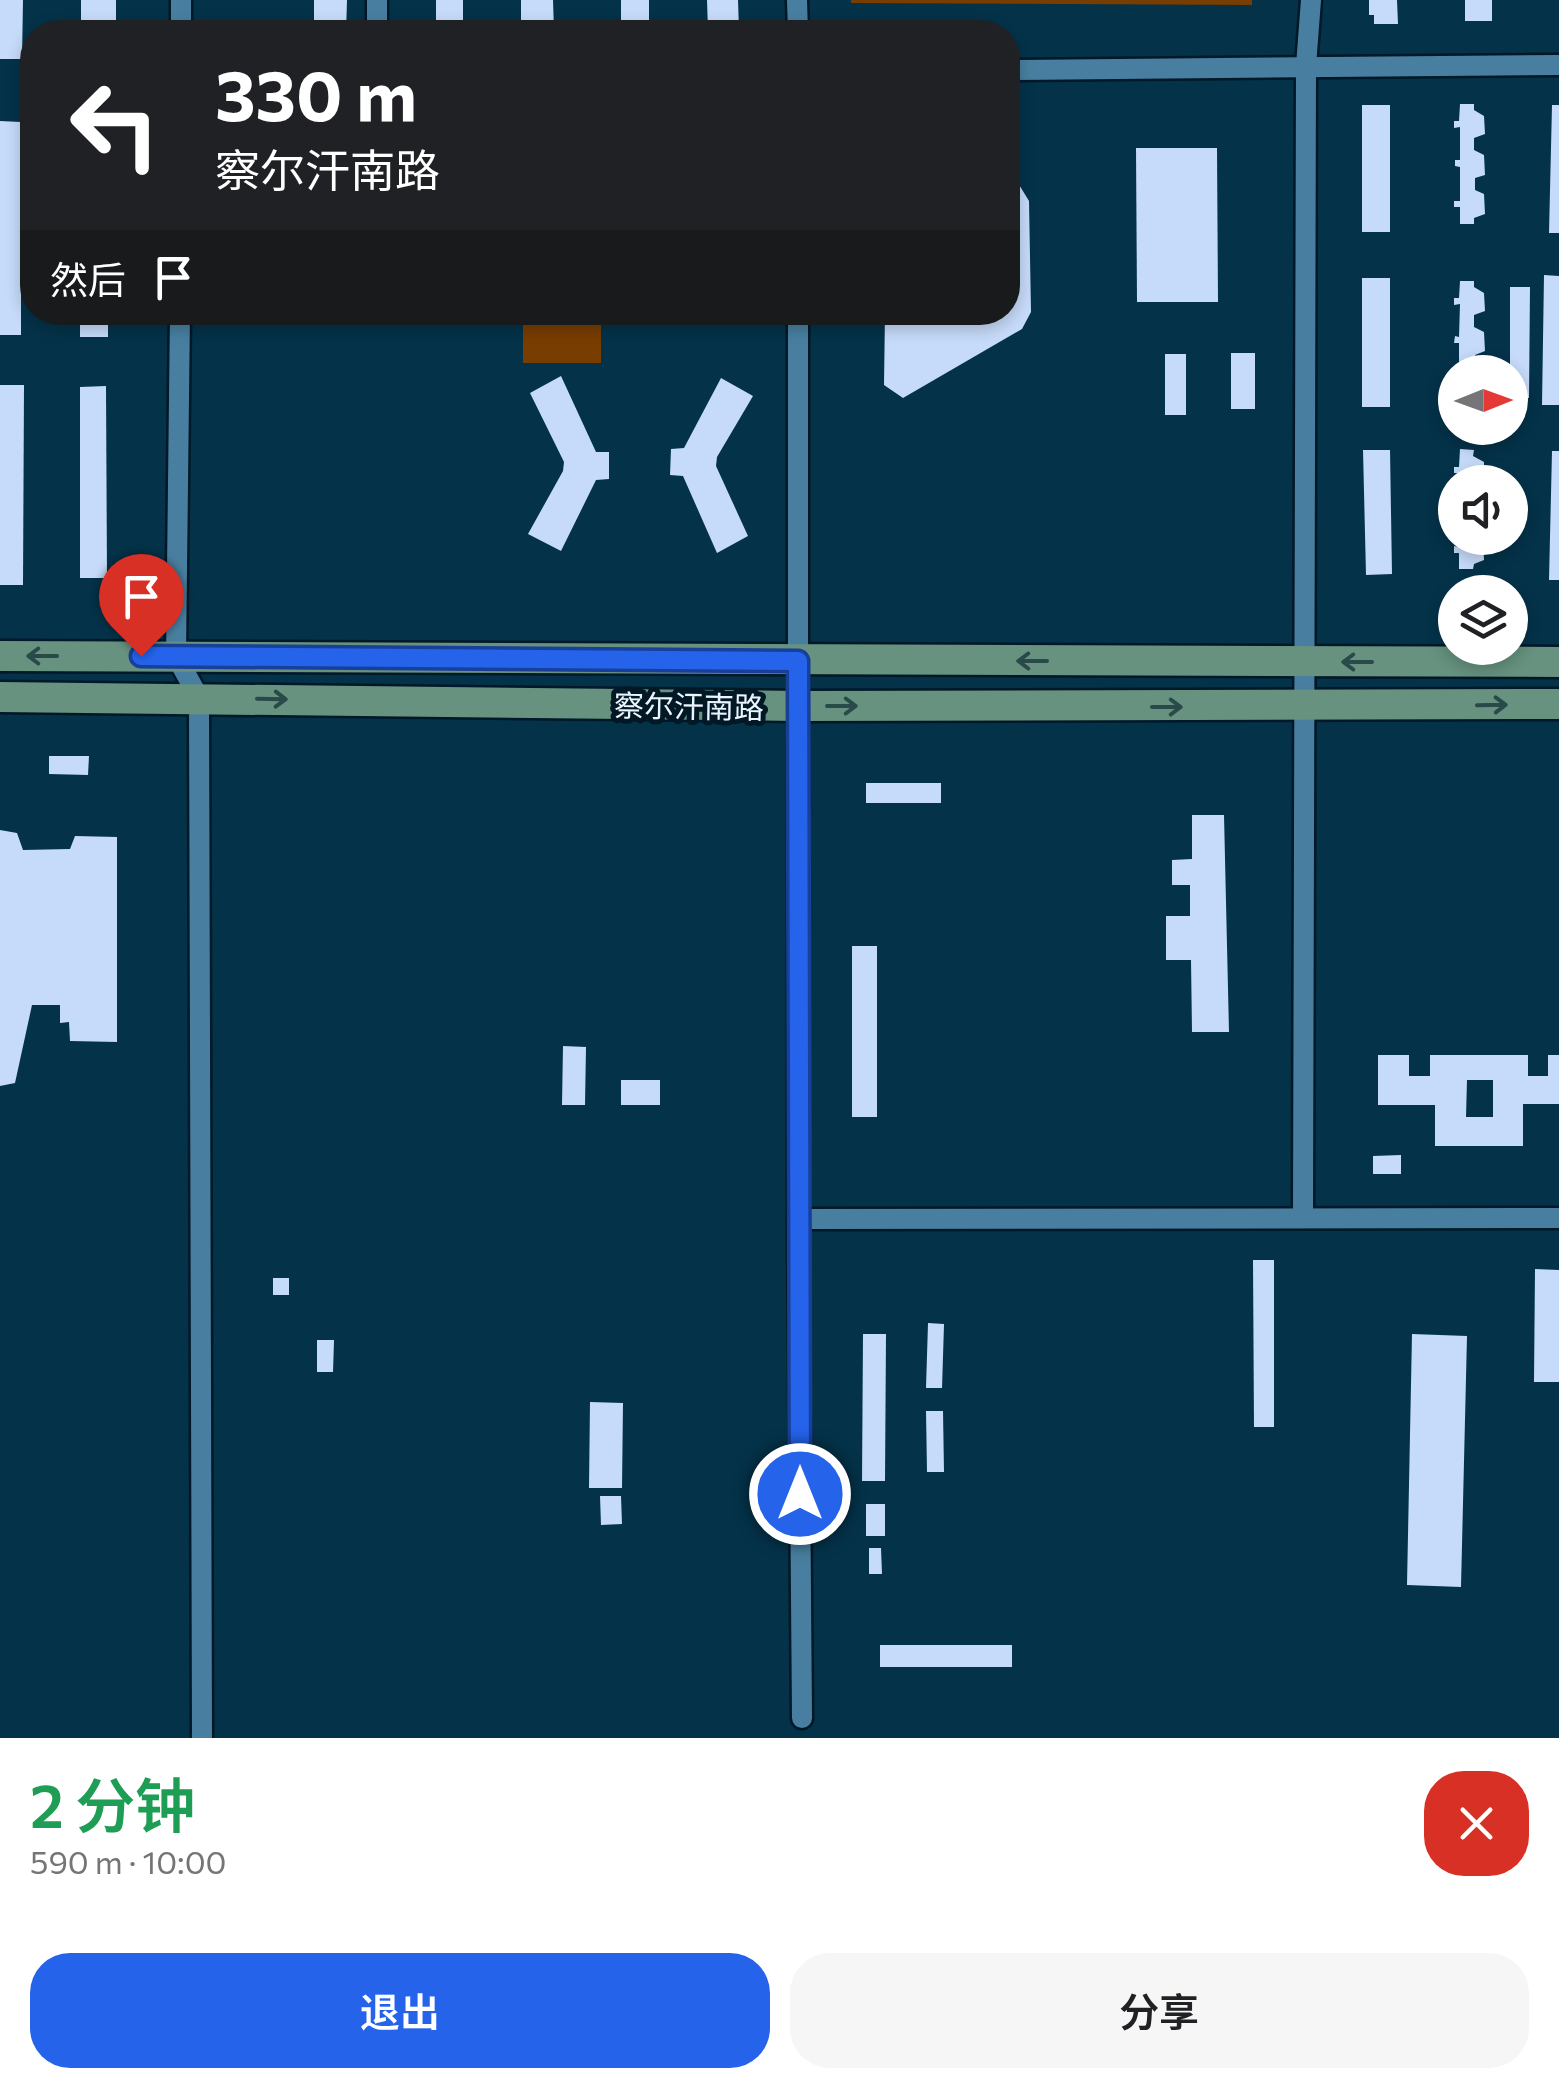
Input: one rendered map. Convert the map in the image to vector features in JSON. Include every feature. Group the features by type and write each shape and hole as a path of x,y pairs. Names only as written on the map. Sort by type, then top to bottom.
{"main road":[{"name":"察尔汗南路","path":"0,656 1559,662"},
{"name":"察尔汗南路","path":"0,698 798,706 1559,704"}],"street":[{"path":"1303,1218 1306,66 1312,0"},
{"path":"1020,70 1559,65"},
{"path":"180,325 176,656 198,698 202,1738"},
{"path":"798,325 802,1718"},
{"path":"798,1219 1559,1218"}],"shaded area":[{"path":"1252,0 1252,5 851,3"},
{"path":"523,325 601,325 601,363 523,363"}],"building":[{"path":"0,0 23,0 20,59 0,59"},
{"path":"81,0 116,0 116,20 81,20"},
{"path":"314,0 347,0 346,20 314,20"},
{"path":"436,0 463,0 463,20 436,20"},
{"path":"521,0 553,0 554,20 521,20"},
{"path":"621,0 649,0 649,20 621,20"},
{"path":"707,0 738,0 739,20 708,20"},
{"path":"1369,0 1397,0 1398,24 1374,24 1374,15 1369,15"},
{"path":"1465,0 1492,0 1492,21 1465,21"},
{"path":"1460,104 1474,104 1474,110 1484,116 1485,134 1474,138 1474,150 1484,155 1485,175 1475,178 1475,190 1484,194 1485,214 1474,218 1474,224 1460,224 1460,207 1454,207 1454,201 1460,201 1460,167 1455,166 1455,160 1460,160 1460,127 1454,128 1454,121 1459,121"},
{"path":"1362,105 1390,105 1390,232 1362,232"},
{"path":"1552,105 1559,105 1559,233 1549,233"},
{"path":"0,121 20,122 21,335 0,335"},
{"path":"1136,148 1217,148 1218,302 1137,302"},
{"path":"1020,186 1029,201 1031,312 1022,329 903,398 884,385 885,325 1020,325"},
{"path":"1544,275 1559,276 1559,405 1542,405"},
{"path":"1362,278 1390,278 1390,407 1362,407"},
{"path":"1460,281 1474,281 1474,287 1484,293 1485,311 1474,315 1474,327 1484,332 1485,351 1475,355 1459,355 1459,343 1454,343 1455,336 1459,337 1460,304 1454,305 1454,298 1459,298"},
{"path":"1510,287 1530,287 1529,398 1528,355 1510,355"},
{"path":"80,325 108,325 108,337 80,337"},
{"path":"1231,353 1255,353 1255,409 1231,409"},
{"path":"1165,354 1186,354 1186,415 1165,415"},
{"path":"561,376 596,452 609,452 609,479 596,480 561,551 528,534 563,471 564,462 530,393"},
{"path":"721,378 753,396 717,457 716,466 748,536 717,553 683,476 670,475 671,449 684,448"},
{"path":"0,385 24,385 23,585 0,585"},
{"path":"106,386 107,578 80,578 80,387"},
{"path":"1460,449 1474,450 1473,456 1484,462 1484,465 1459,465"},
{"path":"1363,450 1390,450 1392,574 1366,575"},
{"path":"1552,451 1559,451 1559,580 1549,580"},
{"path":"1459,555 1484,555 1484,560 1474,564 1473,569 1459,569"},
{"path":"147,567 162,567 162,587 147,587"},
{"path":"49,756 89,756 88,775 49,774"},
{"path":"866,783 941,783 941,803 866,803"},
{"path":"1192,815 1224,815 1229,1032 1192,1032 1191,960 1166,960 1166,916 1190,916 1190,885 1172,885 1172,860 1192,859"},
{"path":"0,830 17,833 23,850 70,849 75,836 117,837 117,1042 70,1041 69,1022 60,1023 60,1005 32,1005 15,1083 0,1086"},
{"path":"852,946 877,946 877,1117 852,1117"},
{"path":"563,1046 586,1047 585,1105 562,1105"},
{"path":"1378,1055 1409,1055 1409,1076 1430,1076 1430,1055 1528,1055 1528,1076 1548,1076 1548,1055 1559,1055 1559,1104 1523,1104 1523,1146 1435,1146 1435,1105 1378,1105","holes":["1467,1080 1493,1080 1493,1117 1466,1117"]},
{"path":"621,1080 660,1080 660,1105 621,1105"},
{"path":"1401,1155 1401,1174 1373,1174 1373,1156"},
{"path":"1253,1260 1274,1260 1274,1427 1254,1427"},
{"path":"1535,1269 1559,1270 1559,1382 1534,1382"},
{"path":"273,1278 289,1278 289,1295 273,1295"},
{"path":"928,1323 944,1324 942,1388 926,1388"},
{"path":"863,1334 886,1334 885,1481 862,1481"},
{"path":"1412,1334 1467,1336 1461,1587 1407,1585"},
{"path":"317,1340 334,1340 333,1372 317,1372"},
{"path":"590,1402 623,1403 622,1488 589,1488"},
{"path":"926,1411 943,1411 944,1472 927,1472"},
{"path":"600,1496 621,1496 622,1524 601,1525"},
{"path":"866,1504 885,1504 885,1536 866,1536"},
{"path":"869,1548 881,1548 882,1574 869,1574"},
{"path":"880,1645 1012,1645 1012,1667 880,1667"}],"route":[{"path":"141,656 798,661 800,1494"}]}
